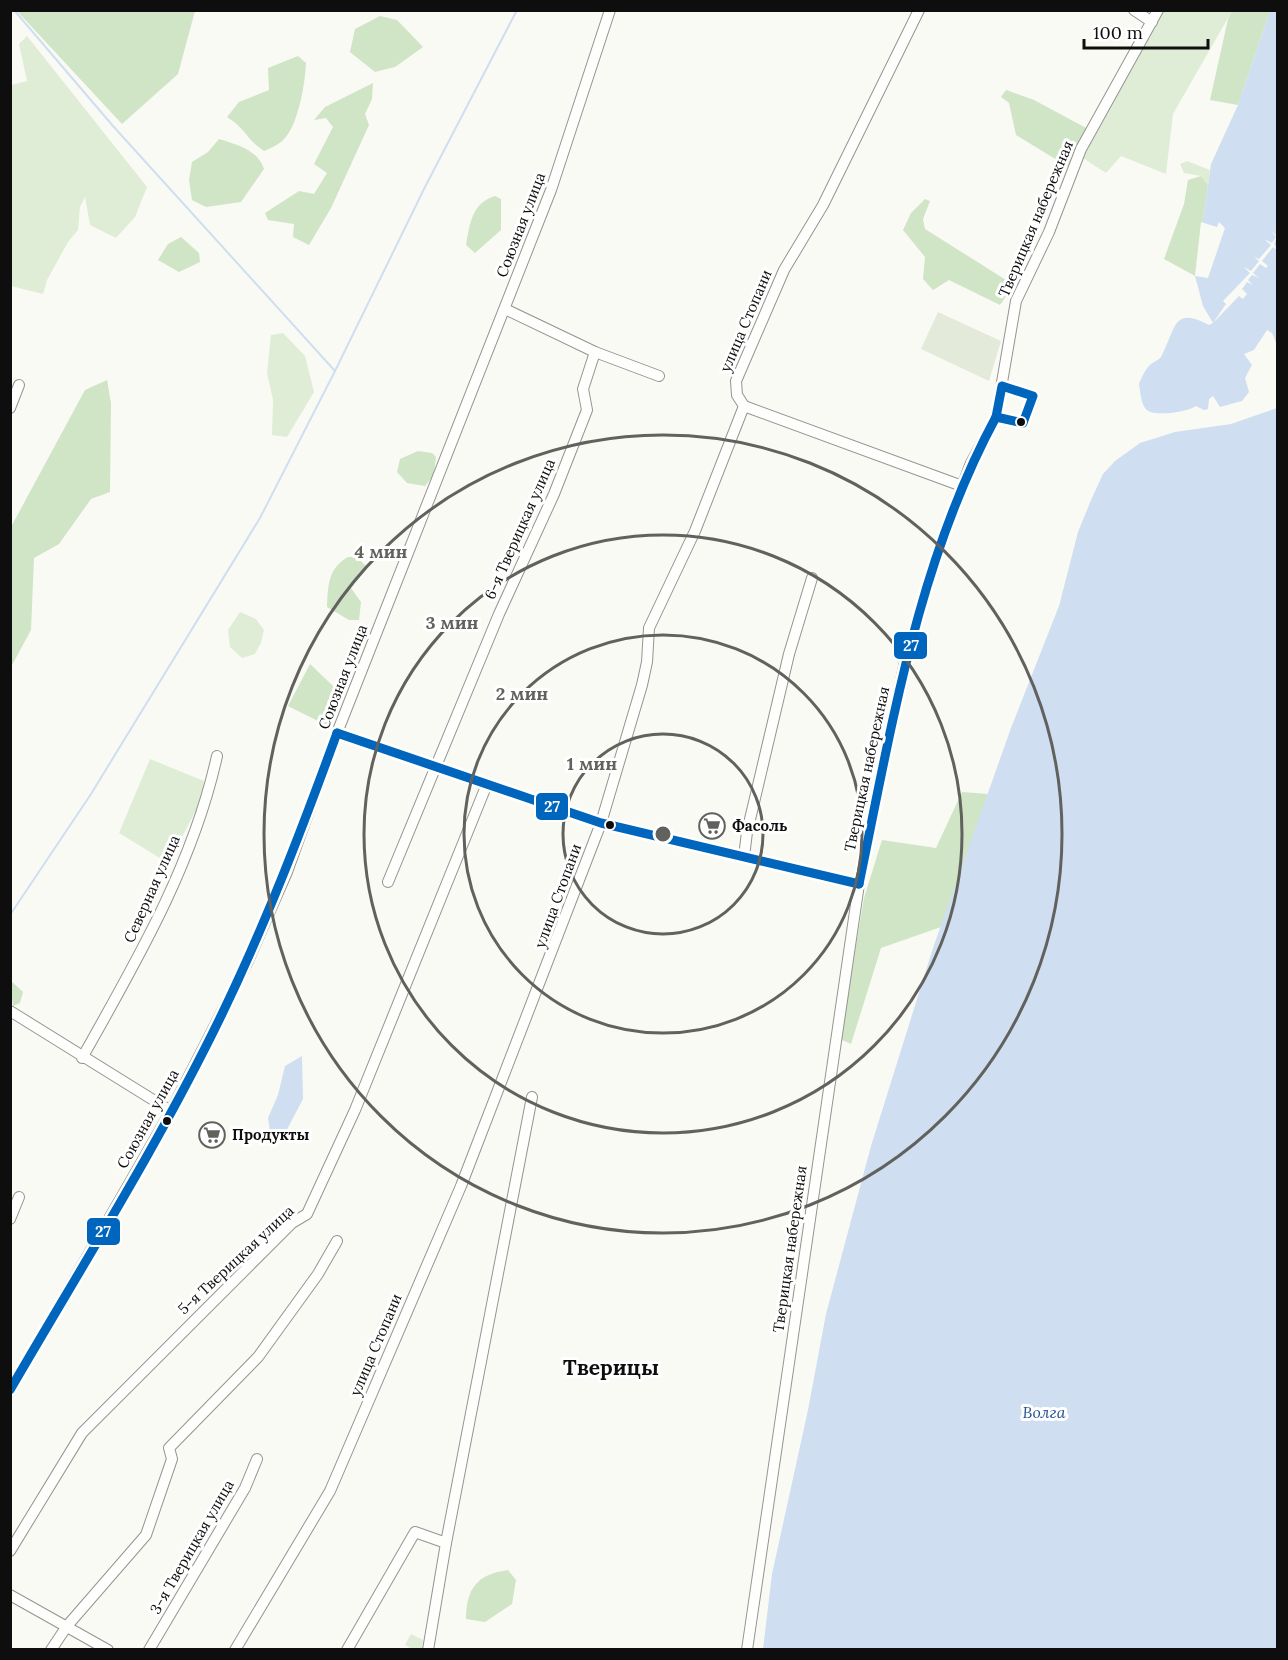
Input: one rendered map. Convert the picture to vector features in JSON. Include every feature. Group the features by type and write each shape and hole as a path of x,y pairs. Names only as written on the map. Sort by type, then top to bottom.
{"street":[{"name":"Союзная улица","path":"10,1391 171,1111 247,963 287,872 337,733 551,190 610,10"},
{"name":"улица Стопани","path":"235,1650 330,1491 461,1186 601,823 642,685 647,662 649,628 695,531 744,406 737,395 736,381 779,280 823,205 919,10"},
{"path":"1134,10 1152,22"},
{"name":"Тверицкая набережная","path":"747,1650 859,884 907,652 941,542 962,486 996,417 1016,301 1049,232 1081,149 1158,10"},
{"path":"505,309 595,352 659,376"},
{"name":"6-я Тверицкая улица","path":"388,882 499,614 554,494 587,410 583,388 595,352"},
{"path":"10,408 19,385"},
{"path":"996,417 1023,423 1033,398 1031,395 1002,386"},
{"path":"744,406 962,486"},
{"path":"744,857 747,832 789,654 812,578"},
{"path":"337,733 601,823 859,884"},
{"name":"Северная улица","path":"82,1058 154,929 207,800 217,756"},
{"name":"5-я Тверицкая улица","path":"10,1551 82,1433 284,1231 307,1214 355,1110 487,784"},
{"path":"10,1011 82,1058 171,1111"},
{"path":"428,1650 446,1543 532,1098"},
{"path":"10,1219 19,1197"},
{"path":"51,1650 67,1626 147,1535 172,1459 169,1448 258,1357 306,1291 337,1241"},
{"name":"3-я Тверицкая улица","path":"149,1650 245,1488 257,1459"},
{"path":"347,1650 415,1532 446,1543"},
{"path":"10,1595 108,1650"}],"green space":[{"path":"17,11 195,11 178,74 122,124"},
{"path":"1162,11 1232,11 1173,114 1166,174 1121,156 1106,173 1083,158"},
{"path":"1232,11 1270,11 1238,105 1210,100 1228,19"},
{"path":"380,16 397,20 423,47 395,67 375,72 350,52 355,29"},
{"path":"27,36 147,187 135,217 116,238 90,225 85,197 80,207 78,230 68,242 47,280 43,294 11,286 11,85 27,81 19,44"},
{"path":"298,56 306,63 296,117 287,136 264,151 227,117 239,102 269,90 268,68"},
{"path":"373,83 372,99 365,114 369,125 331,208 309,245 293,237 294,224 268,220 265,213 299,191 314,194 327,173 314,164 333,127 326,118 314,120 325,107"},
{"path":"1006,90 1034,100 1088,129 1070,168 1016,135 1009,103 1001,97"},
{"path":"219,139 252,153 264,169 241,202 206,207 192,200 189,180 192,162 208,152"},
{"path":"1187,161 1210,170 1208,185 1201,176 1184,173 1180,164"},
{"path":"1201,176 1208,185 1195,276 1164,259 1184,204 1188,180"},
{"path":"495,196 501,199 501,230 475,253 466,245 473,215 481,204"},
{"path":"925,199 930,201 923,219 925,229 1014,285 1000,305 949,280 933,290 923,279 925,257 903,230 911,213"},
{"path":"181,237 199,253 200,262 179,272 158,260 168,244"},
{"path":"938,312 1001,341 989,381 921,349"},
{"path":"283,333 305,356 314,392 287,437 272,435 273,400 267,373 271,335"},
{"path":"107,380 111,403 110,492 91,499 59,544 34,558 31,630 11,667 11,527 85,390"},
{"path":"418,451 432,453 436,457 434,475 425,486 407,483 397,472 400,459"},
{"path":"348,557 357,557 366,566 351,588 361,602 359,620 349,620 327,607 330,578 336,566"},
{"path":"240,612 256,619 264,630 255,654 242,658 230,647 228,630"},
{"path":"310,664 333,686 338,702 326,725 288,706"},
{"path":"150,759 204,781 201,801 168,863 119,833"},
{"path":"962,792 988,794 941,927 881,948 851,1044 840,1039 864,898 882,840 936,848"},
{"path":"10,980 23,992 20,1003 13,1006"},
{"path":"508,1570 516,1580 512,1604 485,1622 466,1619 468,1599 475,1585 488,1575"},
{"path":"411,1634 423,1640 422,1649 412,1649 405,1645"}],"water":[{"path":"1270,11 1277,11 1277,345 1272,333 1267,330 1254,350 1244,354 1252,365 1245,378 1249,392 1242,401 1220,407 1213,396 1209,399 1208,409 1204,410 1196,406 1178,412 1154,413 1145,408 1141,396 1139,384 1145,371 1161,357 1177,323 1182,319 1197,320 1209,325 1213,323 1203,306 1195,276 1211,164 1238,105"},
{"name":"Волга","path":"1277,408 1277,1649 763,1649 772,1574 808,1410 826,1314 871,1146 933,948 1011,728 1059,606 1078,532 1091,500 1103,474 1115,461 1140,443 1175,432 1231,424"},
{"path":"302,1056 303,1099 282,1139 271,1138 268,1118 278,1095 285,1066"}],"pier":[{"path":"1201,222 1217,227 1219,222 1225,228 1208,278 1195,276"},
{"path":"1271,230 1277,236 1274,244 1277,250 1273,247 1262,261 1268,266 1266,268 1260,264 1253,273 1259,278 1252,275 1248,280 1253,285 1247,282 1242,289 1247,294 1243,299 1239,296 1213,323 1226,304 1223,301 1250,273 1244,267 1251,271 1259,261 1254,257 1259,259 1271,245 1264,239 1272,243 1276,237"}],"waterway":[{"path":"14,10 113,126 335,371"},
{"path":"10,915 91,794 260,518 425,187 517,10"}],"transit line":[{"name":"27","path":"1002,386 1033,396 1023,423 996,417 1002,386"},
{"name":"27","path":"859,884 896,704 927,586 946,528 969,472 996,417"},
{"name":"27","path":"337,733 601,823 859,884"},
{"name":"27","path":"10,1390 146,1157 222,1014 283,875 337,733"}],"place":[{"name":"Фасоль","path":"712,826"},
{"name":"Продукты","path":"212,1135"}],"district":[{"name":"Тверицы","path":"611,1368"}]}
